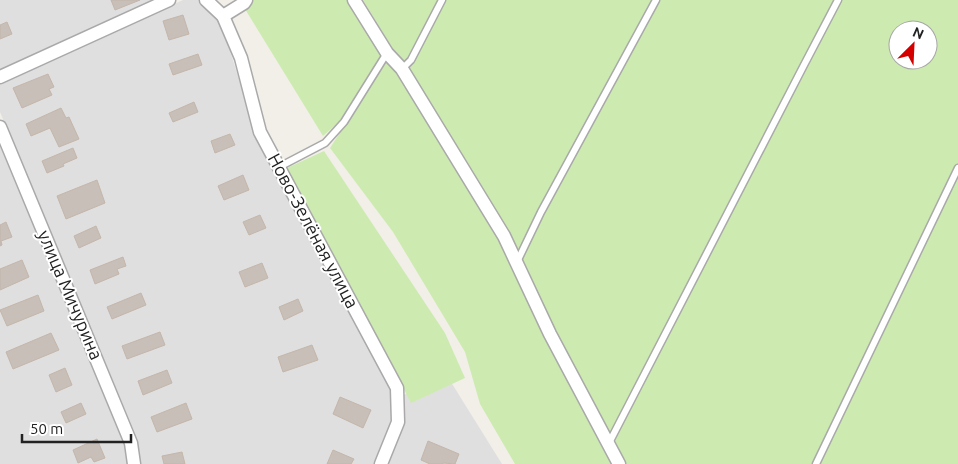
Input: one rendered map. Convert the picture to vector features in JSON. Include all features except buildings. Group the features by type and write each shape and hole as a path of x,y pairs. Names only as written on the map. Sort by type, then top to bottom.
{"street":[{"path":"0,77 169,0"},
{"name":"Ново-Зелёная улица","path":"206,0 223,16 241,58 260,132 396,388 398,422 381,464"},
{"path":"223,16 246,0"},
{"path":"354,0 387,53 402,69 504,236 550,334 619,464"},
{"name":"улица Мичурина","path":"0,128 131,443 134,464"}],"lane":[{"path":"402,69 411,60 442,0"},
{"path":"516,262 541,212 656,0"},
{"path":"608,445 838,0"},
{"path":"279,167 325,143 344,122 387,53"},
{"path":"816,464 958,168"}],"shaded area":[{"path":"0,0 160,0 0,72"},
{"path":"183,0 198,0 213,12 226,38 257,137 391,389 392,423 376,464 140,464 138,440 0,112 0,82"},
{"path":"0,143 125,446 128,464 0,464"},
{"path":"449,379 502,464 386,464 403,395"}],"green space":[{"path":"253,0 351,0 384,51 339,122 323,136 245,9"},
{"path":"363,0 958,0 958,464 622,464 521,259"},
{"path":"389,57 500,240 615,464 515,464 480,404 465,352 393,232 330,148"},
{"path":"324,151 445,333 465,378 411,403 287,168"}]}
